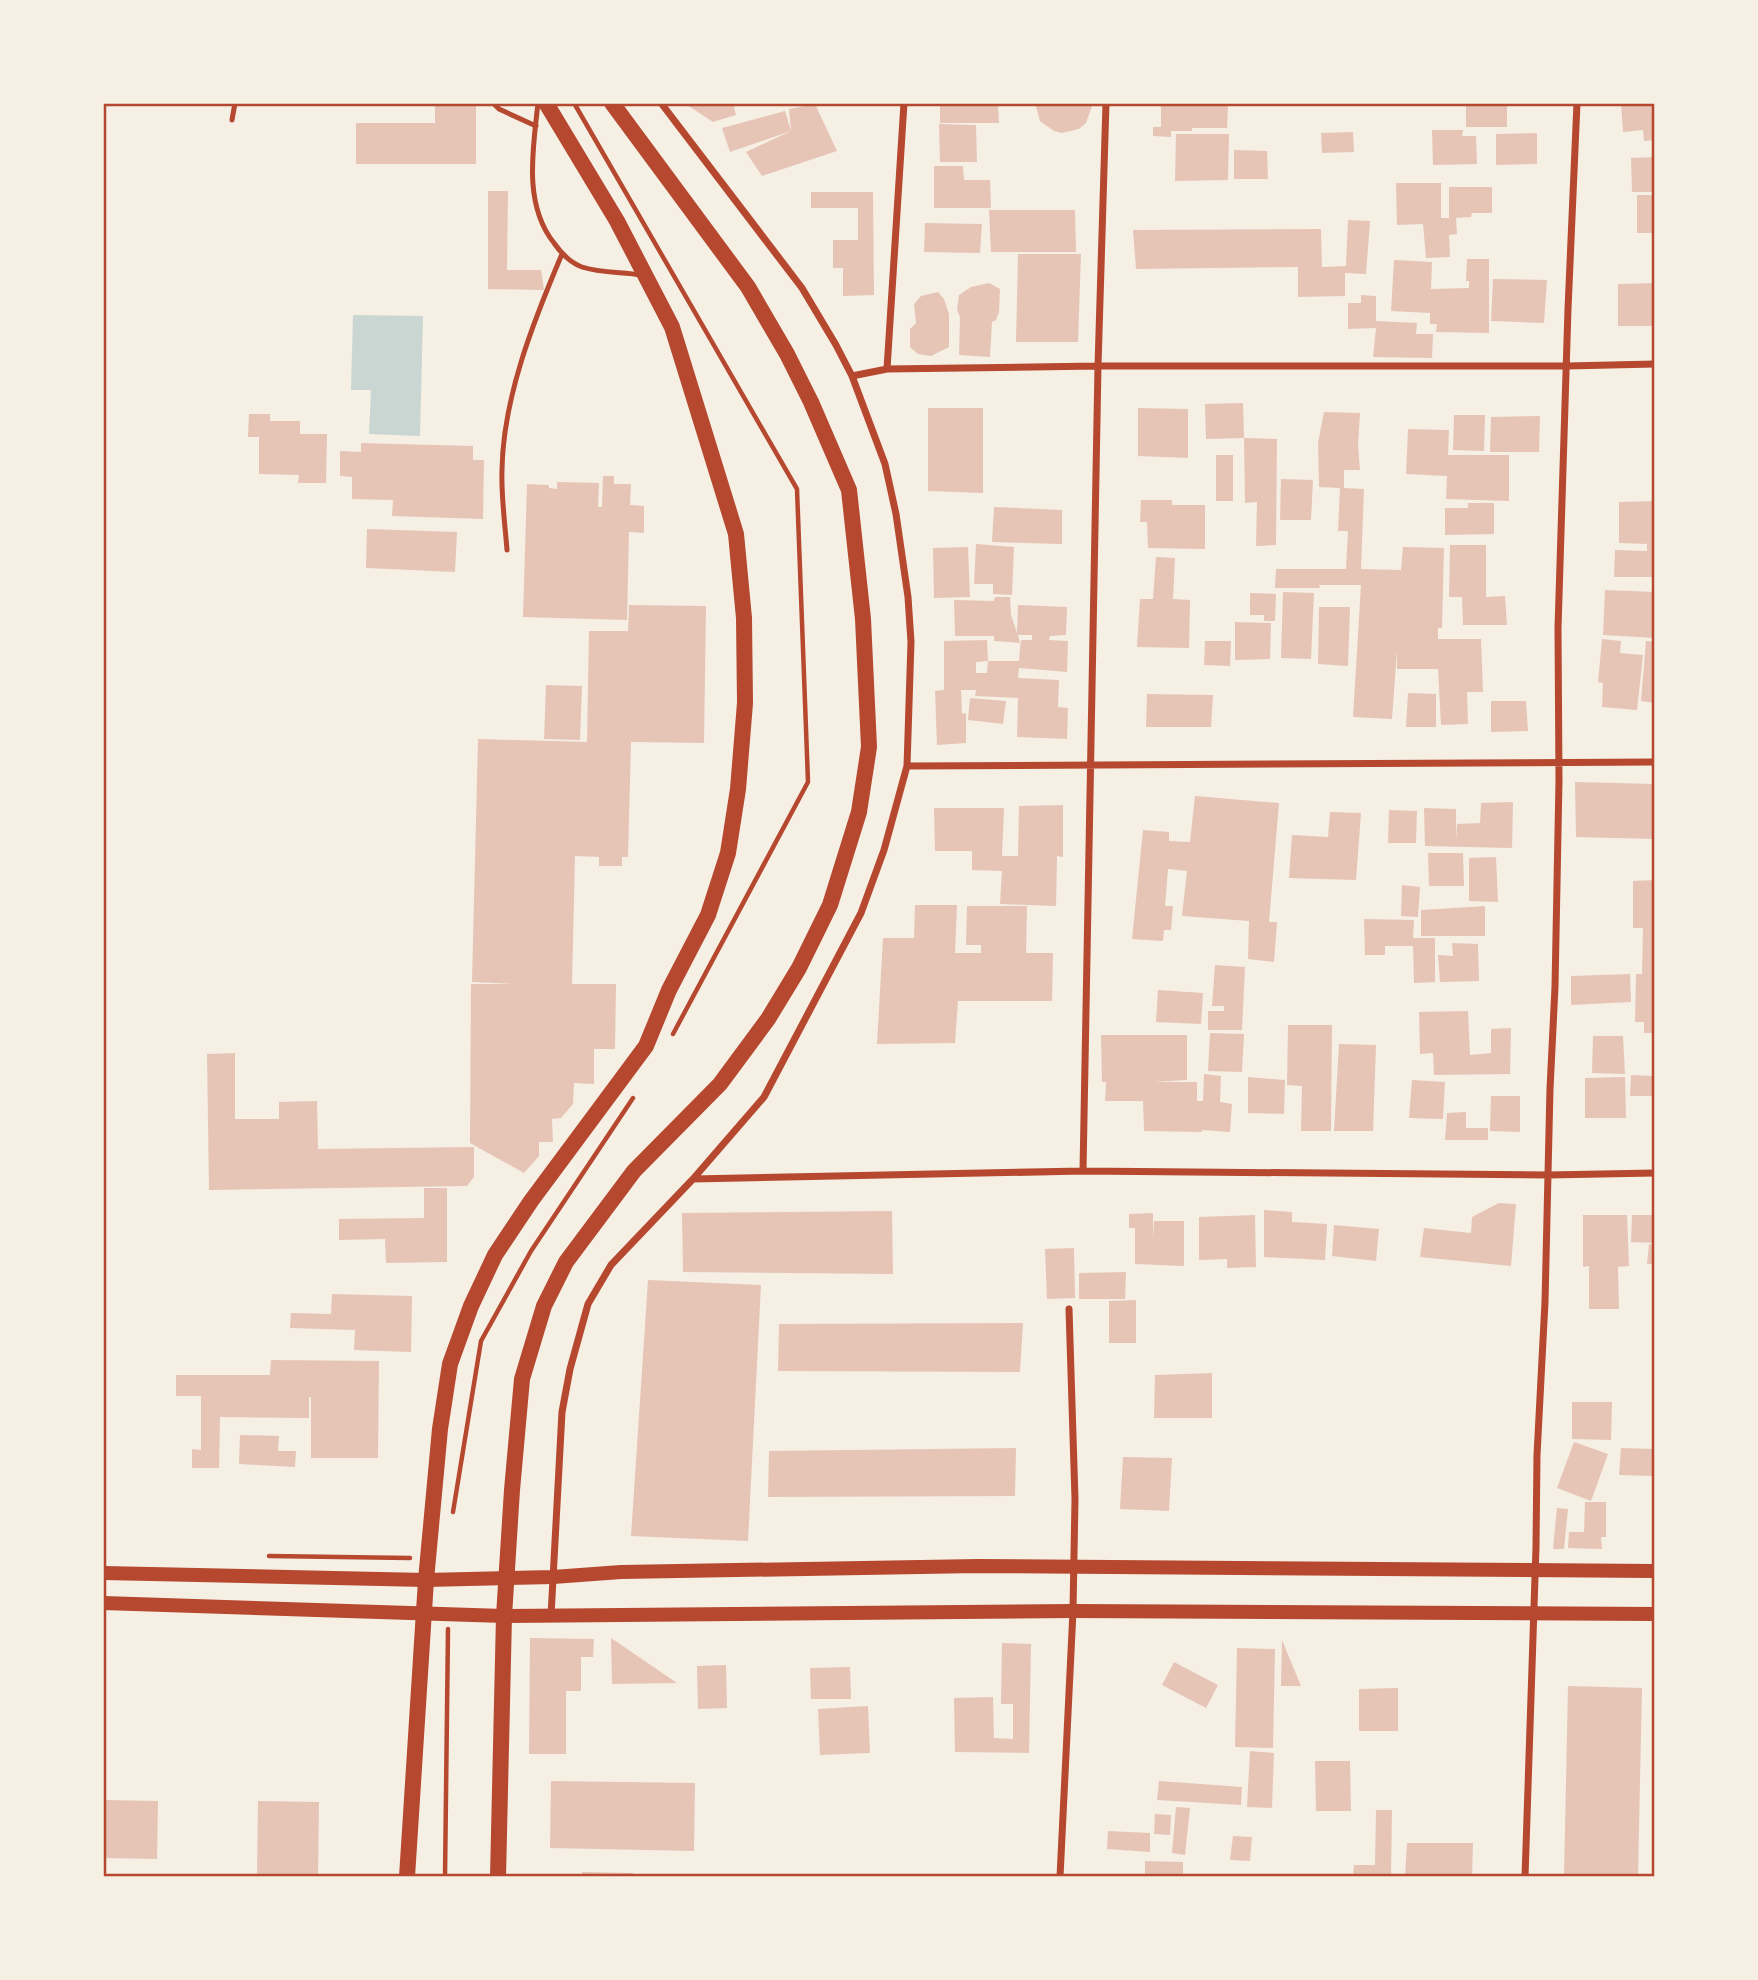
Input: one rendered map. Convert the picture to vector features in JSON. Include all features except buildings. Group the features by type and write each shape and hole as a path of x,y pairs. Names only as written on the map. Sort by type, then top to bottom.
{"main road":[{"path":"407,1877 426,1580 440,1429 450,1364 471,1306 495,1255 531,1201 646,1046 669,990 708,915 728,853 738,789 745,691 744,618 736,534 671,327 617,221 546,103"},
{"path":"498,1877 504,1616 512,1490 522,1379 544,1306 566,1262 634,1171 720,1084 768,1019 799,968 830,905 859,813 869,747 863,619 849,490 805,390 748,287 612,103"},
{"path":"103,1573 426,1580 553,1577 621,1572 1072,1566 1655,1571"},
{"path":"103,1603 504,1616 1073,1611 1655,1614"}],"street":[{"path":"551,1616 562,1412 570,1369 588,1304 611,1265 693,1179 764,1097 861,913 884,850 907,766 911,642 902,555 885,464 852,376 802,288 661,103"},
{"path":"887,369 904,103"},
{"path":"1083,1171 1098,366 1106,103"},
{"path":"1525,1877 1536,1455 1541,1410 1555,987 1559,764 1558,628 1577,103"},
{"path":"852,376 887,369 1655,364"},
{"path":"907,766 1655,762"},
{"path":"693,1179 1083,1171 1548,1175 1655,1173"},
{"path":"1060,1877 1073,1611 1075,1499 1069,1309"}],"lane":[{"path":"232,120 235,103"},
{"path":"493,103 499,109 536,126"},
{"path":"538,103 532,158 534,198 545,233 562,254 582,267 645,276"},
{"path":"507,550 502,470 505,436 524,347 562,254"}],"path":[{"path":"574,103 797,489"},
{"path":"452,1523 481,1342 531,1251"},
{"path":"445,1877 448,1615"}],"shaded area":[{"path":"353,315 423,316 420,436 369,434 371,390 351,390"}]}
